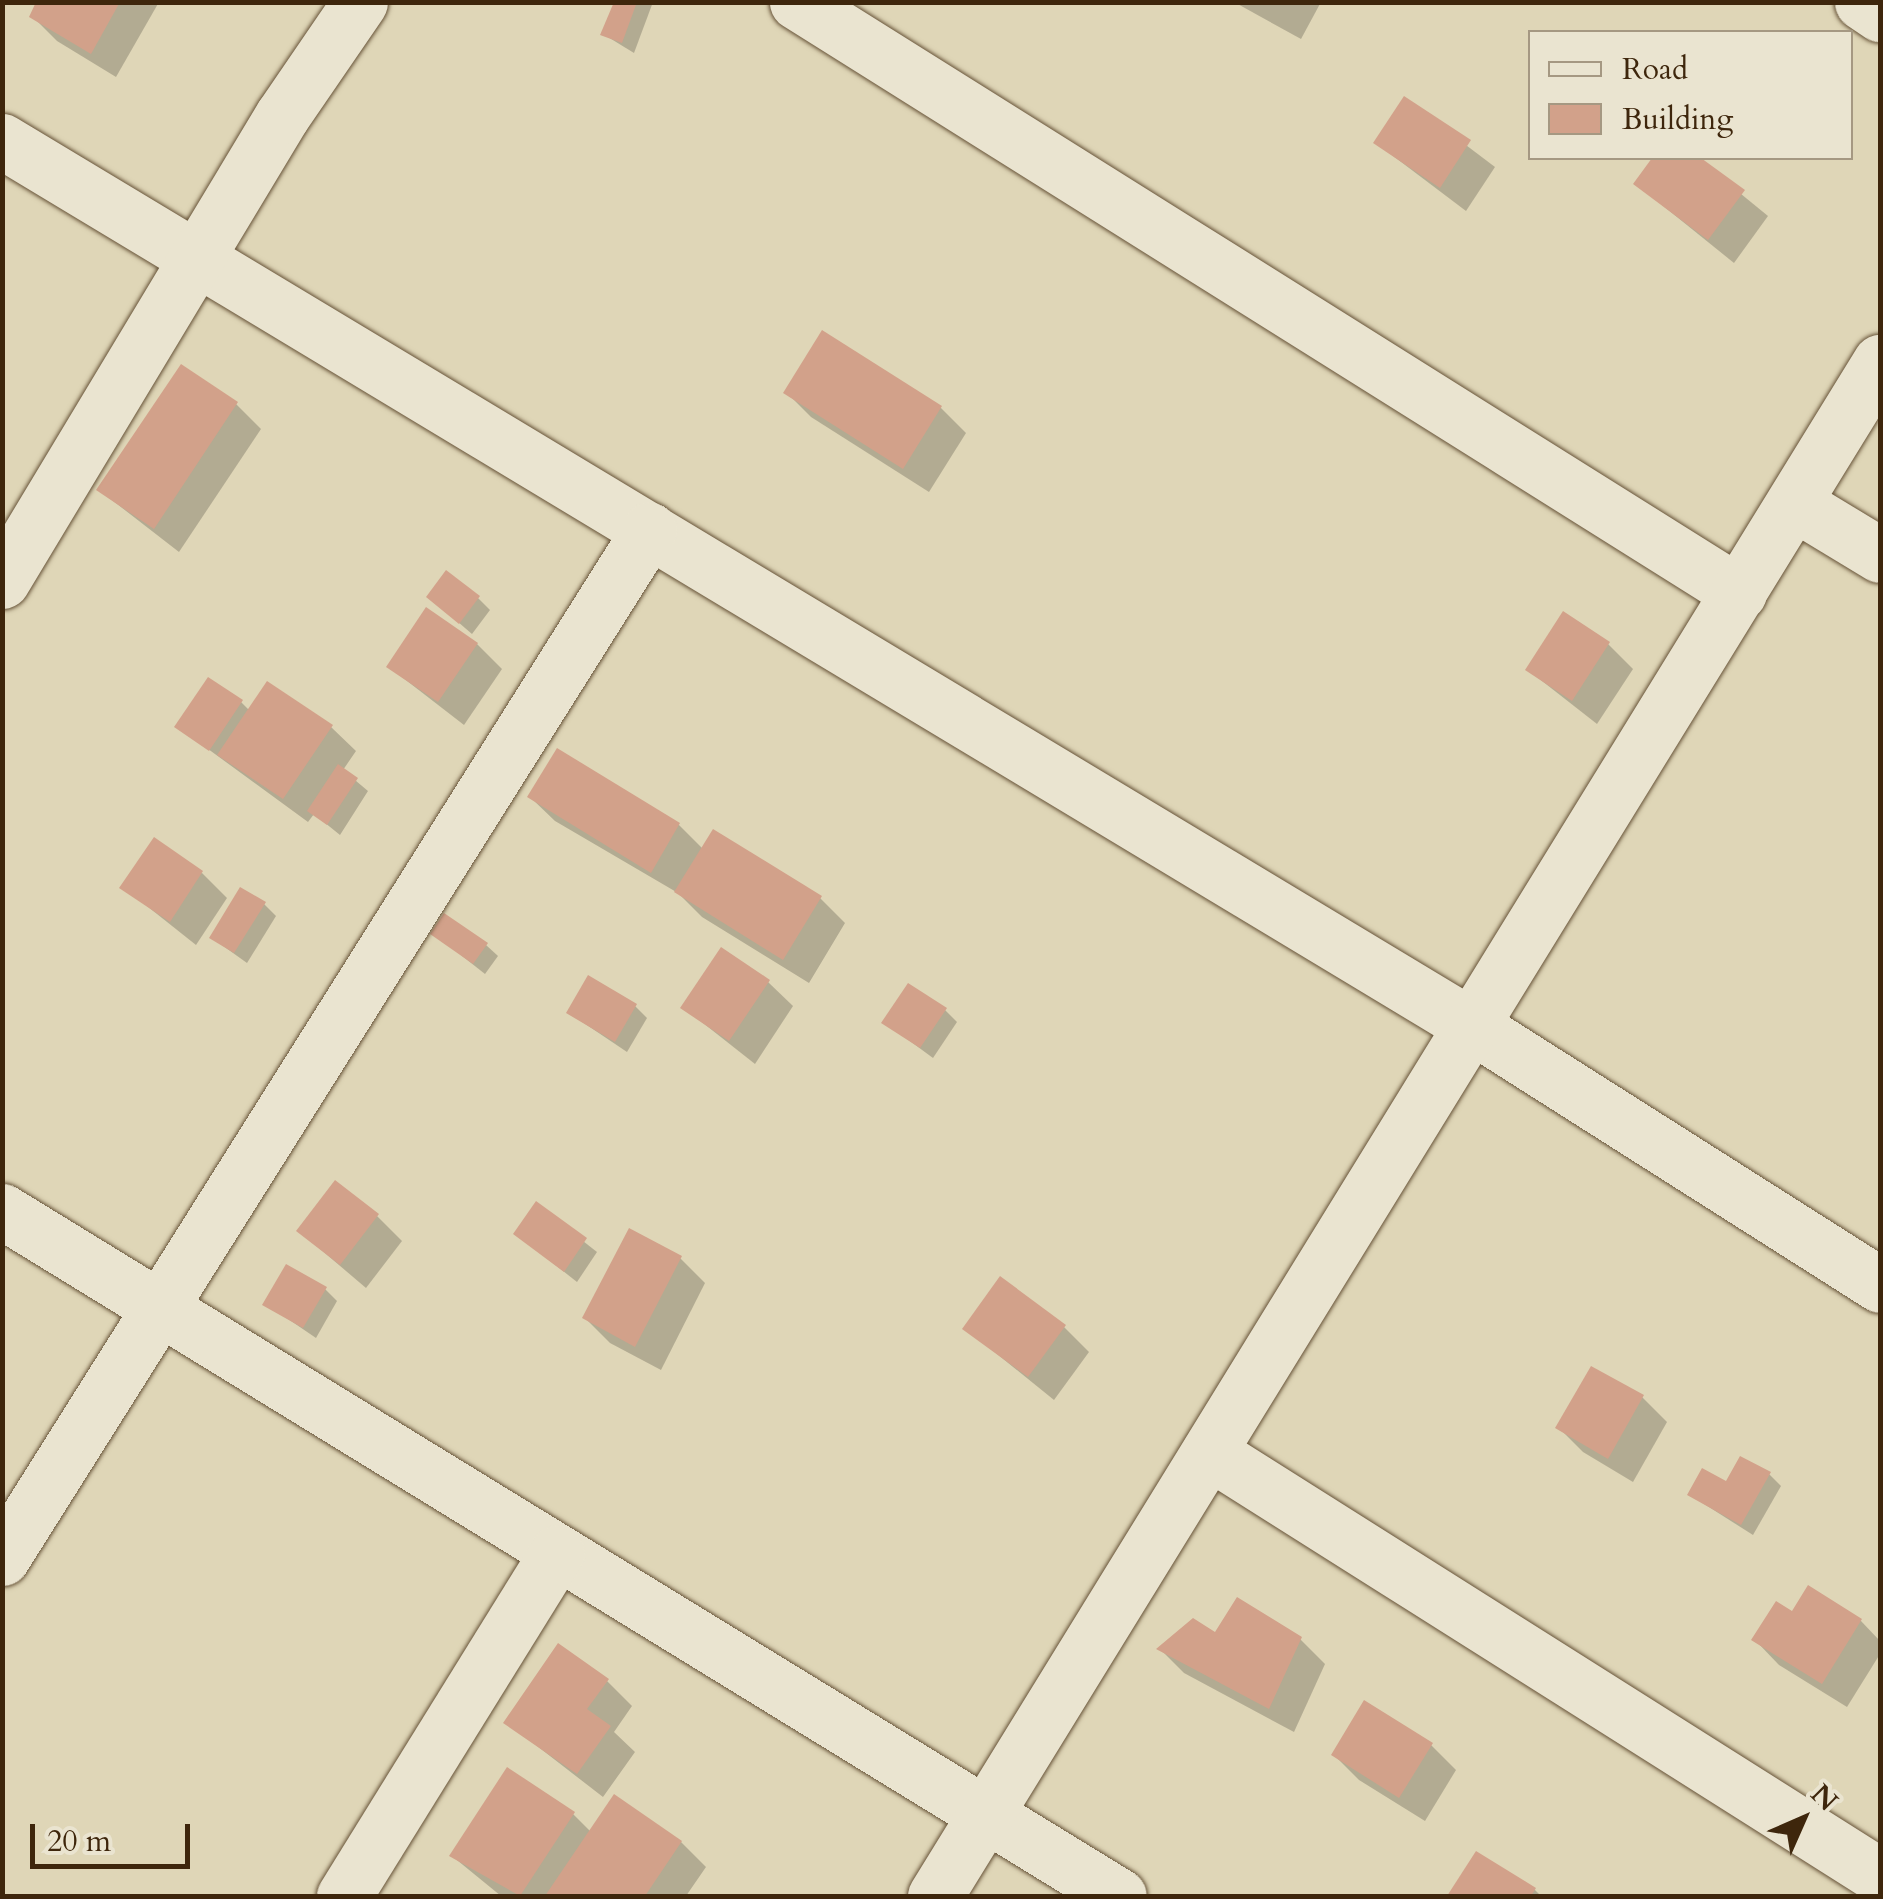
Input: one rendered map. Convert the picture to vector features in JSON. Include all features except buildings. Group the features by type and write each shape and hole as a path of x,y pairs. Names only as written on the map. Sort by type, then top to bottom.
{"street":[{"path":"2,580 196,258 360,2"},
{"path":"797,2 1739,594"},
{"path":"1862,2 1880,14"},
{"path":"2,141 1472,1026 1880,1285"},
{"path":"935,1896 1880,362"},
{"path":"1794,503 1880,555"},
{"path":"2,1558 649,530"},
{"path":"2,1211 1118,1896"},
{"path":"1209,1452 1880,1876"},
{"path":"344,1896 558,1553"}]}
